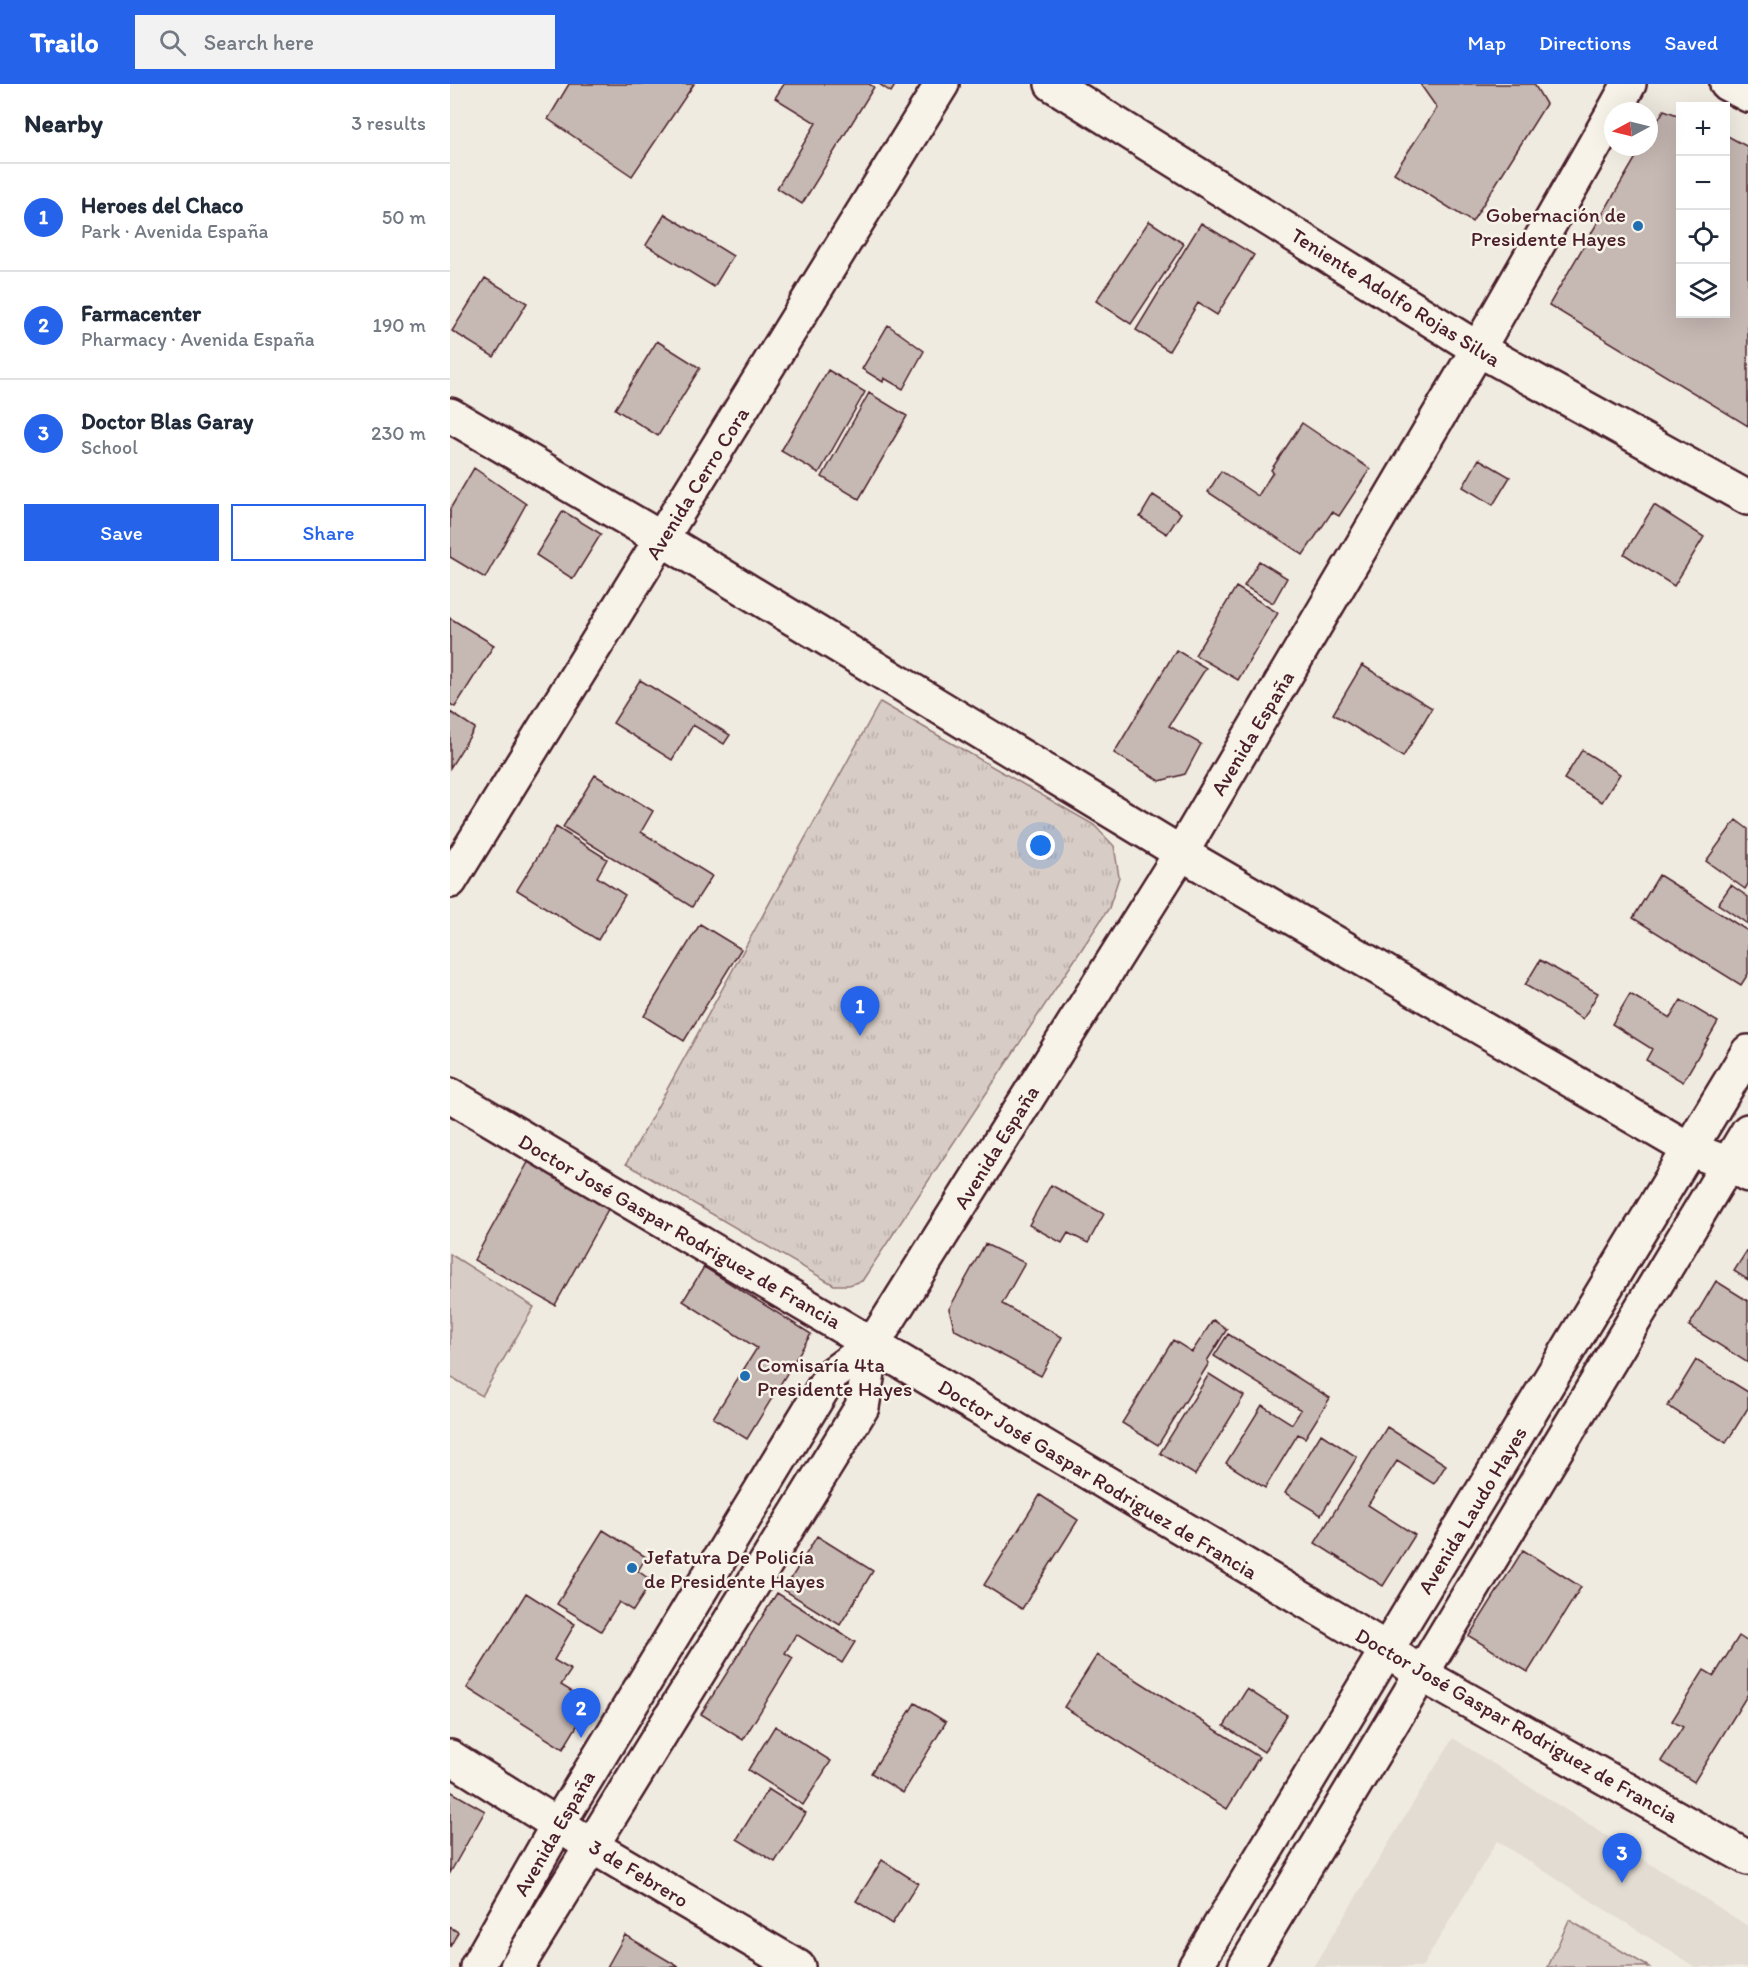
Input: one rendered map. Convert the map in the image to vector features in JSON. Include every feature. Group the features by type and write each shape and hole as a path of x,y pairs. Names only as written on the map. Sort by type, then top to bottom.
{"street":[{"name":"Avenida Cerro Cora","path":"450,881 942,84"},
{"name":"Teniente Adolfo Rojas Silva","path":"1052,84 1478,349 1748,498"},
{"name":"Avenida España","path":"1619,102 1629,84"},
{"path":"1727,84 1748,95"},
{"name":"Avenida España","path":"477,1967 559,1823 831,1375 873,1344 1181,853 1478,349 1604,128"},
{"path":"450,415 662,539 1181,853 1689,1149 1738,1169"},
{"name":"Avenida Laudo Hayes","path":"1195,1967 1748,1052"},
{"name":"Doctor José Gaspar Rodriguez de Francia","path":"450,1095 1388,1650 1421,1674 1748,1858"},
{"name":"Avenida Laudo Hayes","path":"1245,1967 1421,1674 1738,1169 1748,1131"},
{"name":"Avenida España","path":"517,1967 590,1845 862,1407 873,1344"},
{"name":"3 de Febrero","path":"450,1757 559,1823 590,1845 798,1967"}],"shaded area":[{"path":"1453,1738 1748,1926 1748,1967 1695,1967 1497,1841 1422,1967 1313,1967"}],"green space":[{"path":"880,702 1094,825 1114,846 1119,877 1109,908 862,1281 849,1285 834,1285 626,1164"},
{"path":"450,1254 534,1307 482,1396 450,1376"},
{"path":"1569,1920 1649,1967 1548,1967"}],"building":[{"path":"569,84 694,84 632,176 548,119"},
{"path":"784,84 869,84 874,87 802,204 777,188 816,123 775,98"},
{"path":"879,84 896,84 891,92"},
{"path":"1420,84 1534,84 1546,104 1472,222 1394,173 1437,108"},
{"name":"Gobernación de Presidente Hayes","path":"1664,110 1676,114 1676,318 1730,318 1730,137 1748,147 1748,426 1549,305 1637,156 1658,156 1658,120"},
{"path":"665,214 733,256 714,287 646,245"},
{"path":"1149,221 1184,244 1131,324 1096,301"},
{"path":"1201,223 1254,255 1217,315 1198,303 1169,351 1136,330"},
{"path":"485,278 527,303 494,357 452,331"},
{"path":"888,325 924,351 903,389 884,378 883,382 862,369"},
{"path":"657,341 700,368 658,436 615,409"},
{"path":"828,370 865,392 819,473 781,451"},
{"path":"869,393 907,416 859,499 822,477"},
{"path":"1302,423 1370,469 1339,516 1332,512 1303,555 1208,492 1221,471 1258,496 1273,472 1271,470"},
{"path":"1479,459 1510,477 1493,505 1463,487"},
{"path":"474,468 526,504 485,578 450,557 450,509"},
{"path":"1153,495 1181,513 1167,534 1140,517"},
{"path":"1654,505 1704,537 1674,586 1624,554"},
{"path":"563,511 601,534 573,579 536,555"},
{"path":"1259,561 1287,578 1273,603 1244,586"},
{"path":"1236,587 1278,613 1238,680 1195,655"},
{"path":"450,618 494,645 455,707 450,704"},
{"path":"1176,650 1206,668 1169,726 1201,744 1185,774 1160,781 1114,753"},
{"path":"1362,665 1432,708 1403,757 1333,714"},
{"path":"640,680 730,735 724,744 693,725 672,760 613,723"},
{"path":"450,712 475,728 450,768"},
{"path":"1582,750 1620,774 1602,802 1564,779"},
{"path":"595,775 653,811 641,832 712,876 692,907 563,827"},
{"path":"1736,820 1748,829 1748,884 1745,889 1706,861"},
{"path":"556,827 607,859 597,877 625,895 598,940 517,890"},
{"path":"1659,875 1748,931 1748,974 1741,985 1633,918"},
{"path":"1731,885 1748,897 1748,924 1718,904"},
{"path":"700,924 741,949 684,1041 644,1016"},
{"path":"1540,960 1598,993 1583,1019 1525,985"},
{"path":"1630,994 1670,1018 1681,1000 1718,1022 1683,1082 1646,1060 1652,1049 1612,1024"},
{"path":"531,1157 612,1202 555,1305 474,1260"},
{"path":"1051,1185 1104,1214 1088,1243 1068,1233 1062,1243 1029,1225"},
{"path":"985,1244 1025,1263 1002,1304 1062,1337 1041,1376 955,1330 949,1309"},
{"path":"1748,1249 1748,1280 1734,1271"},
{"path":"704,1267 811,1334 747,1439 713,1418 757,1348 683,1301"},
{"path":"1716,1281 1748,1301 1748,1363 1689,1326"},
{"path":"1213,1320 1227,1329 1207,1361 1209,1363 1158,1445 1122,1423 1173,1340 1192,1352"},
{"path":"1228,1334 1330,1398 1305,1438 1298,1434 1265,1488 1226,1463 1262,1405 1292,1424 1301,1410 1214,1356"},
{"path":"1696,1360 1748,1392 1748,1408 1726,1443 1668,1406"},
{"path":"1209,1374 1244,1396 1195,1475 1160,1453"},
{"path":"1387,1427 1446,1465 1434,1484 1397,1461 1368,1505 1415,1535 1383,1586 1315,1543"},
{"path":"1321,1434 1357,1457 1321,1515 1285,1493"},
{"path":"1040,1495 1078,1520 1022,1609 984,1585"},
{"path":"603,1530 646,1557 638,1571 652,1581 633,1611 619,1602 601,1631 557,1604"},
{"path":"817,1536 873,1571 840,1625 784,1590"},
{"path":"1523,1550 1581,1587 1528,1672 1469,1636"},
{"path":"526,1593 575,1624 554,1660 571,1670 561,1685 591,1703 563,1749 467,1688"},
{"path":"777,1593 855,1642 842,1663 796,1634 785,1653 793,1658 743,1740 701,1714"},
{"path":"1739,1636 1748,1642 1748,1694 1694,1782 1661,1761 1683,1727 1672,1721 1704,1670 1714,1676"},
{"path":"1097,1655 1259,1757 1227,1809 1064,1707"},
{"path":"1247,1689 1287,1715 1264,1752 1224,1726"},
{"path":"915,1703 946,1722 903,1793 871,1773"},
{"path":"775,1726 831,1761 803,1805 748,1770"},
{"path":"768,1789 806,1813 775,1862 737,1839"},
{"path":"450,1791 485,1811 450,1873"},
{"path":"882,1860 918,1883 892,1924 856,1901"},
{"path":"450,1927 458,1932 450,1947"},
{"path":"625,1935 679,1967 607,1967"}],"place":[{"name":"Gobernación de Presidente Hayes","path":"1638,226"},
{"name":"Heroes del Chaco","path":"860,1036"},
{"name":"Comisaría 4ta Presidente Hayes","path":"745,1376"},
{"name":"Jefatura De Policía de Presidente Hayes","path":"632,1568"},
{"name":"Farmacenter","path":"581,1738"},
{"name":"Doctor Blas Garay","path":"1622,1883"}]}
